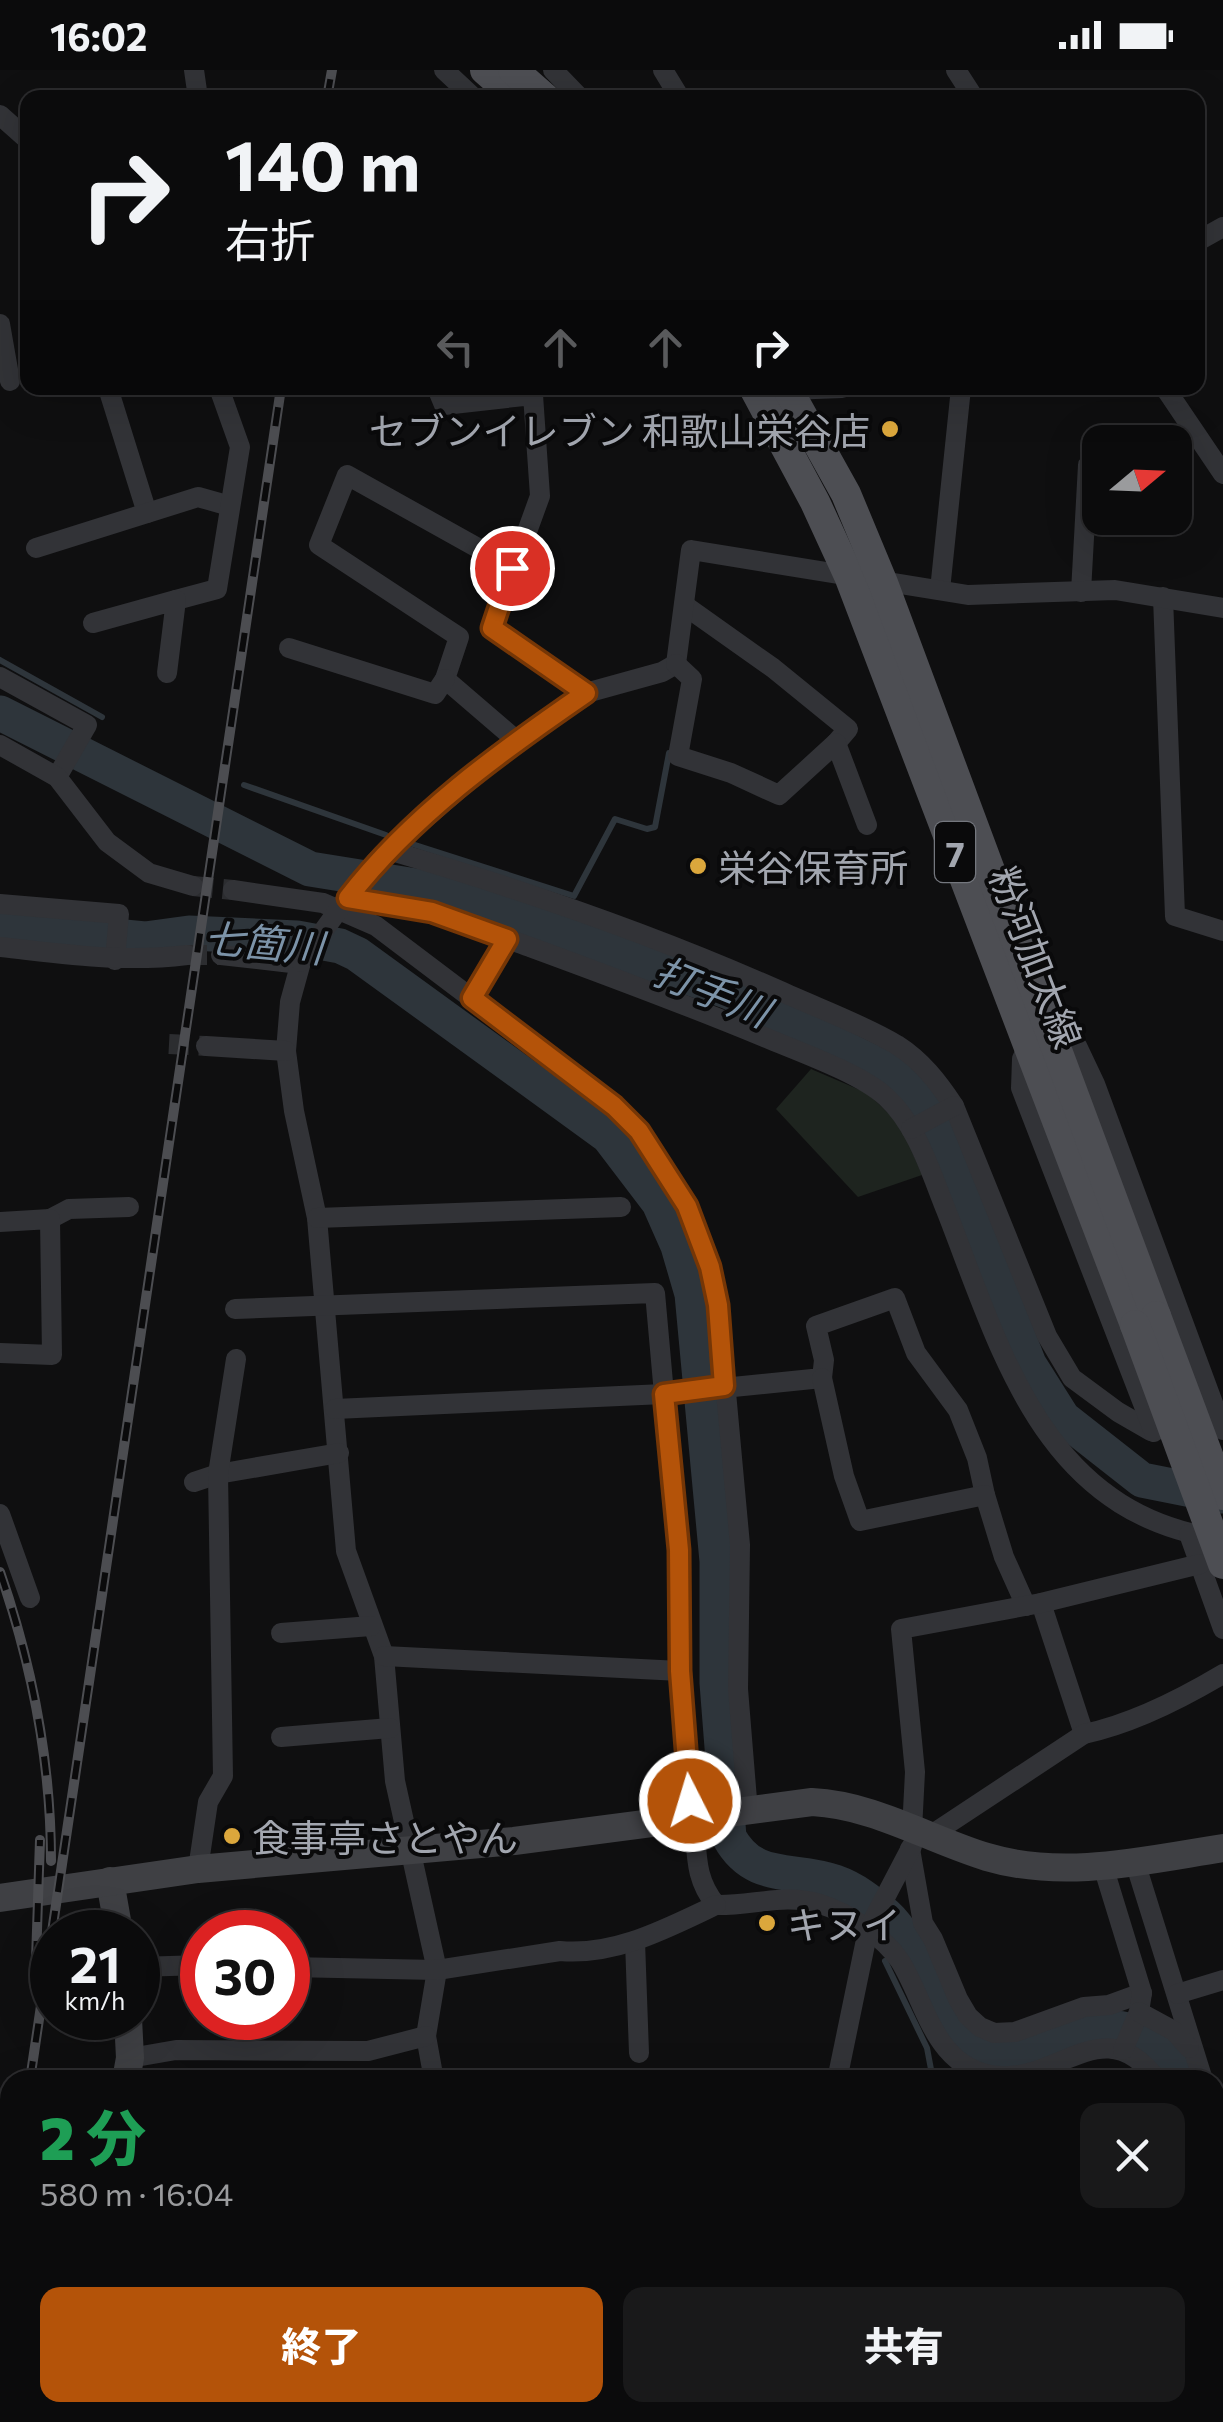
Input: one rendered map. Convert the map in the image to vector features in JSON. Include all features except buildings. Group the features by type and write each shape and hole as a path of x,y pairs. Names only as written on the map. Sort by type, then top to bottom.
{"main road":[{"path":"485,70 508,90"},
{"path":"514,70 536,90"},
{"name":"粉河加太線","path":"758,395 849,576 1040,1042 1145,1321 1223,1495"},
{"name":"粉河加太線","path":"791,395 846,494 884,583 1040,1042"},
{"name":"粉河加太線","path":"1145,1321 1212,1564"},
{"path":"0,1898 198,1869 702,1819 812,1802 841,1804 917,1837 1028,1865 1103,1866 1223,1848"},
{"path":"110,1881 115,1910"},
{"path":"128,2040 128,2069"}],"street":[{"path":"444,70 465,90"},
{"path":"553,70 572,90"},
{"path":"0,115 20,133"},
{"path":"0,324 12,383"},
{"path":"110,395 146,513"},
{"path":"94,623 217,589 240,447 221,395"},
{"path":"440,395 444,406 533,395 540,496 492,628 586,693"},
{"path":"940,590 960,395"},
{"path":"1171,395 1223,474"},
{"path":"289,648 436,694 446,680 459,637 319,545 347,474 512,568"},
{"path":"36,548 198,497 230,506"},
{"path":"1081,592 1084,535"},
{"path":"676,664 691,550 968,594 1116,590 1223,608"},
{"path":"1164,598 1175,916 1223,931"},
{"path":"167,673 176,600"},
{"path":"676,664 692,679 678,756 731,773 779,795 848,729 684,605"},
{"path":"432,2070 426,2036 437,1970 395,1781 384,1656 346,1552 317,1218 294,1111 286,1051 290,1002 300,963 382,856 516,740 586,693 662,672 676,664"},
{"path":"0,677 87,725 57,777"},
{"path":"446,680 516,740"},
{"path":"836,742 867,825"},
{"path":"0,746 57,777 107,842 149,873 193,886"},
{"path":"382,856 458,870 648,936 897,1045 933,1074 1072,1378 1151,1432 1223,1453"},
{"path":"233,890 323,903 376,926 614,1106 639,1131 687,1206 710,1267 718,1305 719,1387 740,1545 738,1689 744,1812"},
{"path":"348,898 432,912 666,996 847,1074 886,1096 914,1127 1015,1382 1047,1436 1083,1474 1113,1498 1146,1517 1189,1534 1223,1539"},
{"path":"0,904 119,914 115,960"},
{"path":"472,998 507,939"},
{"path":"0,948 115,960 152,961 187,956"},
{"path":"221,955 300,963"},
{"path":"1151,1432 1021,1088 1022,1059 1040,1042 1077,1046 1095,1084 1223,1430"},
{"path":"206,1046 286,1051"},
{"path":"914,1127 950,1108"},
{"path":"0,1222 50,1220 69,1210 129,1207"},
{"path":"317,1218 621,1207"},
{"path":"0,1353 52,1354 50,1220"},
{"path":"235,1309 654,1293 670,1394 680,1566 680,1671 690,1801 702,1819 693,1850 704,1891 716,1905"},
{"path":"985,1495 860,1521 844,1476 822,1378 824,1360 816,1326 894,1298 916,1353 958,1410 977,1458 1004,1557 1034,1604 1084,1734"},
{"path":"198,1869 208,1802 223,1776 218,1474 236,1360"},
{"path":"335,1409 670,1394 822,1378"},
{"path":"194,1482 218,1474 338,1454"},
{"path":"0,1514 30,1598"},
{"path":"1189,1534 1212,1564 1223,1630"},
{"path":"1200,2070 1174,2031 1139,2007 1084,2007 1004,2034 980,2027 968,2016 934,1939 923,1924 915,1772 901,1629 1212,1564"},
{"path":"281,1633 371,1626"},
{"path":"384,1656 680,1671"},
{"path":"840,2070 869,1928 917,1837 1084,1734 1190,1693 1223,1674"},
{"path":"281,1737 390,1728"},
{"path":"1135,1862 1200,2070"},
{"path":"1103,1866 1139,2007 1125,2047"},
{"path":"310,1967 437,1970 635,1942 716,1905 750,1906 785,1897 824,1904 869,1928 900,1962 940,2042 956,2058 980,2070"},
{"path":"635,1942 639,2052"},
{"path":"1176,1994 1223,1980"},
{"path":"128,2069 176,2050 368,2052 426,2036"},
{"path":"1030,2070 1085,2052 1125,2047 1149,2070"}],"shaded area":[{"path":"811,1069 867,1093 901,1125 922,1175 858,1197 776,1109"}],"waterway":[{"path":"0,660 102,717"},
{"name":"打手川","path":"0,713 310,869 447,891 729,992 899,1075 937,1127 1029,1364 1063,1418 1142,1480 1222,1496"},
{"path":"409,843 574,896 615,819 647,829 655,827 669,753"},
{"path":"244,785 386,835"},
{"name":"七箇川","path":"0,925 145,939 189,933 297,938 340,946 357,954 608,1136 659,1203 678,1246 692,1294 717,1561 717,1683 729,1837 739,1852 762,1867 835,1882 856,1892 886,1915 911,1949 943,2012 970,2043 988,2051 1007,2052 1084,2030 1121,2028 1153,2043 1176,2070"},
{"path":"888,1937 894,1922"},
{"path":"885,1961 927,2048 931,2070"}],"tunnel":[{"path":"193,886 233,890"},
{"path":"187,955 221,955"},
{"path":"169,1044 206,1046"}],"railway":[{"path":"328,90 332,70"},
{"path":"31,2070 280,395"},
{"path":"0,1572 38,1715 48,1788 51,1861"},
{"path":"38,1910 40,1840"}],"place":[{"name":"セブンイレブン 和歌山栄谷店","path":"890,429"},
{"name":"栄谷保育所","path":"698,866"},
{"name":"食事亭さとやん","path":"232,1836"},
{"name":"キヌイ","path":"767,1923"}],"route":[{"path":"512,568 492,628 586,693 516,740 444,801 376,861 348,898 432,912 507,939 472,998 614,1106 639,1131 687,1206 710,1267 718,1305 724,1386 664,1394 679,1550 680,1671 690,1801"}]}
